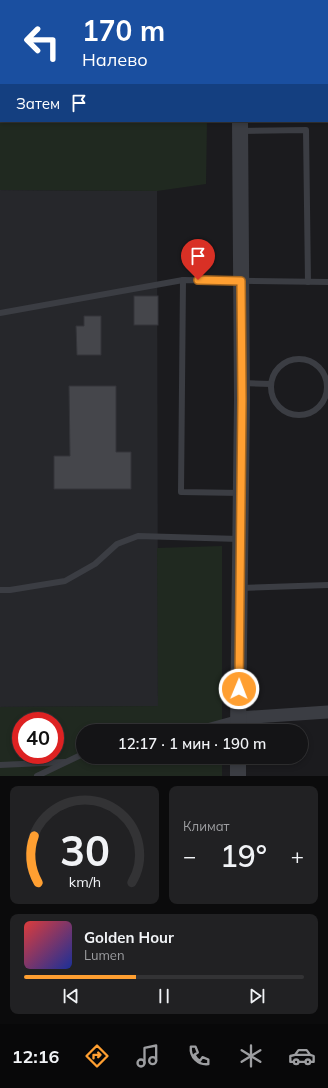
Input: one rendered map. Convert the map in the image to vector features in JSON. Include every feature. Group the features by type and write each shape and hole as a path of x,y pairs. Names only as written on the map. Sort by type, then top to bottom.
{"street":[{"path":"239,724 242,383 240,126"},
{"path":"246,724 328,712"},
{"path":"238,764 238,776"}],"lane":[{"path":"240,126 306,130 308,282"},
{"path":"183,280 181,492 241,493"},
{"path":"0,313 183,280 328,282"},
{"path":"297,359 306,360 318,367 325,379 327,388 321,404 314,411 306,415 298,416 289,414 274,402 271,393 271,384 274,374 279,367 287,361 297,359"},
{"path":"242,383 271,384"},
{"path":"0,590 10,590 65,581 95,564 117,544 138,536 241,539"},
{"path":"240,588 328,585"},
{"path":"37,776 76,757"},
{"path":"0,765 65,762"}],"shaded area":[{"path":"0,122 207,122 206,184 157,191 0,190"},
{"path":"0,190 157,191 158,706 0,707"},
{"path":"222,546 222,724 76,724 76,764 222,764 222,776 0,776 0,707 158,706 157,548"}],"building":[{"path":"134,296 158,296 158,325 134,325"},
{"path":"84,316 101,316 101,355 77,355 76,326 84,326"},
{"path":"69,386 116,386 116,452 131,452 131,489 54,489 54,456 70,456"}],"route":[{"path":"198,280 241,281 242,400 239,689"}]}
